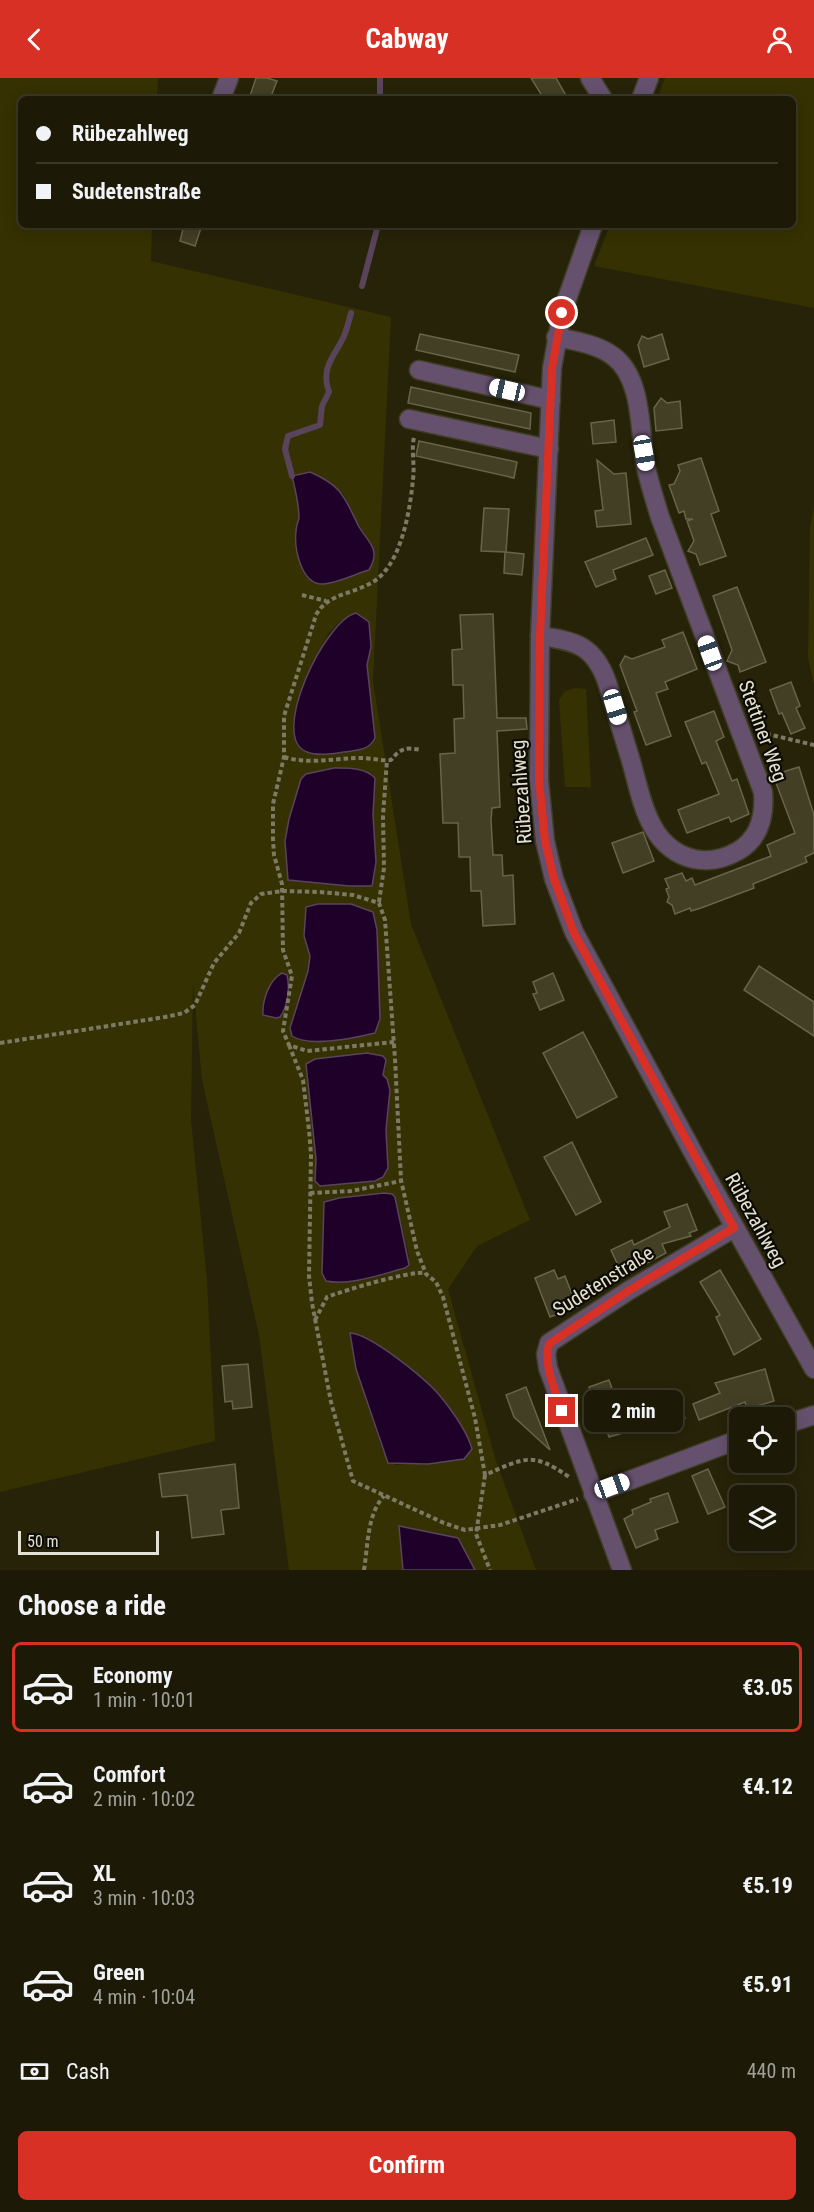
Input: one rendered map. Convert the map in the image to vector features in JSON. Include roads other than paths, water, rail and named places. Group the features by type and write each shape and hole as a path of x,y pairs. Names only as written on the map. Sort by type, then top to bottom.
{"street":[{"path":"222,96 229,78"},
{"path":"590,78 601,96"},
{"path":"642,96 649,78"},
{"name":"Rübezahlweg","path":"592,228 556,337 551,400 540,636 540,803 545,841 558,890 574,933 734,1228 814,1369"},
{"name":"Stettiner Weg","path":"540,636 572,642 581,646 597,660 607,682 652,827 667,846 685,856 701,860 727,856 750,841 761,824 763,792 660,517 647,470 636,398 627,372 614,356 599,348 556,337"},
{"path":"419,370 551,400"},
{"path":"413,420 549,449"},
{"name":"Sudetenstraße","path":"622,1570 548,1368 546,1354 549,1344 628,1291 734,1228"},
{"path":"795,1421 814,1415"},
{"path":"593,1494 729,1443"}],"waterway":[{"path":"380,78 380,96"},
{"path":"362,286 377,228"},
{"path":"292,476 285,449 288,436 320,425 322,406 329,392 327,369 344,336 351,313"}]}
